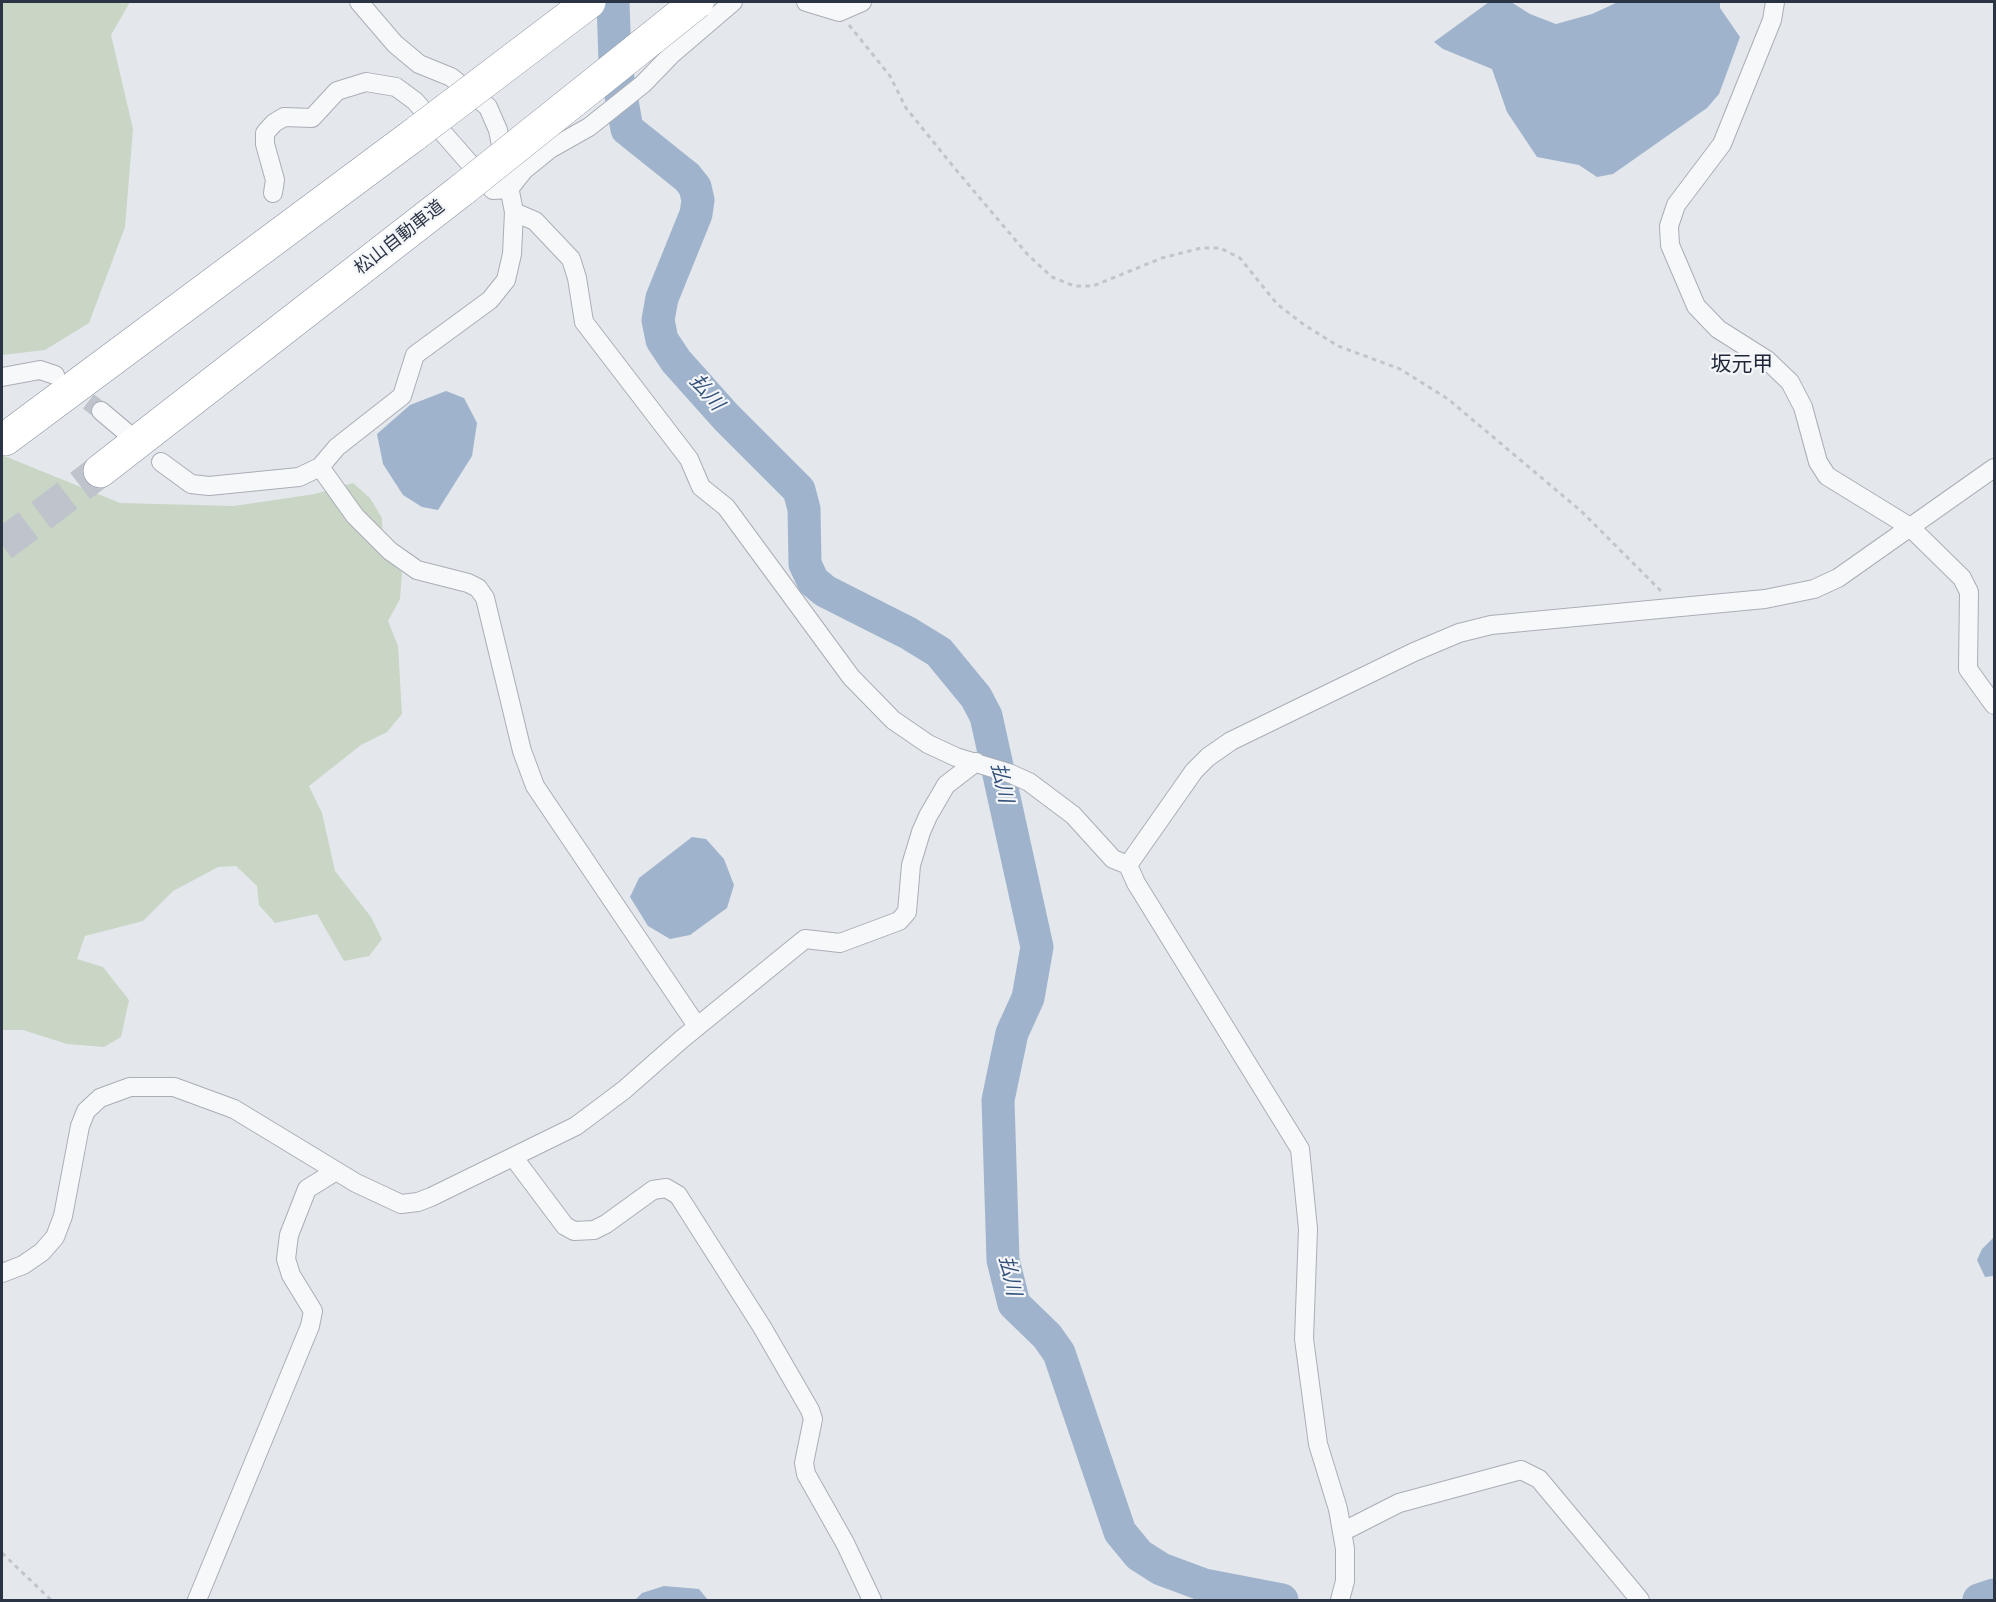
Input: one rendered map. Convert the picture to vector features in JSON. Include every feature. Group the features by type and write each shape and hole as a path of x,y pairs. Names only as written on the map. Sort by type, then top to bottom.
{"highway":[{"path":"5,439 416,134 589,2"},
{"name":"松山自動車道","path":"100,471 463,189 697,2"}],"street":[{"path":"161,462 190,484 209,486 298,477 320,467 338,447 402,396 415,355 490,300 506,280 512,254 514,212 498,130 488,107 452,77 419,64 395,44 359,2"},
{"path":"273,194 275,180 265,144 265,134 269,128 284,117 312,118 336,91 366,82 396,87 415,101 493,190 509,189 524,170 550,149 589,127 643,84 671,55 733,2"},
{"path":"806,2 839,12 862,2"},
{"path":"1775,2 1772,20 1722,144 1676,205 1669,226 1670,244 1696,306 1718,329 1767,360 1790,382 1803,407 1818,462 1827,476 1910,527 1962,578 1969,592 1968,669 1995,705"},
{"path":"514,212 535,221 571,259 577,278 584,322 688,459 701,487 726,507 851,677 893,720 928,744 1029,782 1073,815 1113,859 1128,865 1136,883 1300,1149 1308,1229 1308,1288 1304,1339 1317,1444 1345,1548 1345,1581 1340,1600"},
{"path":"2,377 40,370 55,375"},
{"path":"101,411 127,433"},
{"path":"320,467 355,516 390,551 417,570 468,583 478,588 485,598 522,751 535,786 697,1026"},
{"path":"1128,865 1194,771 1208,757 1231,741 1414,652 1459,633 1491,625 1766,599 1814,589 1838,578 1995,468"},
{"path":"2,1273 23,1265 42,1252 54,1236 63,1216 80,1126 86,1111 100,1098 113,1091 148,1086 174,1088 234,1109 336,1171 384,1198 401,1204 417,1202 514,1158 576,1126 624,1090 697,1026 806,939 840,943 899,921 907,912 911,865 924,824 946,785 976,762"},
{"path":"514,1158 565,1226 574,1231 583,1232 600,1227 653,1190 666,1188 678,1196 762,1327 810,1410 813,1419 804,1463 806,1474 845,1543 872,1600"},
{"path":"197,1600 310,1326 313,1311 291,1275 286,1259 289,1235 307,1189 336,1171"},
{"path":"1342,1532 1398,1503 1521,1470 1539,1479 1640,1600"}],"path":[{"path":"839,12 890,76 906,108 1028,255 1052,277 1074,286 1094,286 1162,258 1201,248 1220,248 1240,258 1277,304 1303,324 1338,346 1400,369 1448,399 1581,511 1675,606"},
{"path":"2,1553 51,1600"}],"green space":[{"path":"2,2 130,2 111,35 133,129 125,227 89,323 45,350 2,355"},
{"path":"2,455 120,503 234,506 315,494 353,483 370,498 382,518 383,555 402,572 400,599 388,621 398,646 402,714 387,732 361,745 309,786 322,813 335,871 371,917 382,939 369,956 344,961 317,914 275,923 259,905 257,886 236,866 218,867 173,891 143,921 85,936 77,959 103,967 129,1000 121,1037 104,1047 67,1044 23,1030 2,1030"}],"water":[{"path":"1489,2 1511,2 1530,14 1556,24 1592,14 1618,2 1720,2 1720,8 1740,37 1719,94 1707,108 1613,174 1597,177 1579,165 1537,157 1507,112 1492,69 1443,49 1434,42"},
{"path":"446,391 464,398 477,423 472,456 438,510 422,507 403,495 383,464 377,434 410,405"},
{"path":"692,837 706,839 724,859 734,885 727,908 690,935 670,939 648,926 630,897 639,878"},
{"path":"1994,1237 1994,1276 1985,1277 1977,1260 1982,1249"},
{"path":"664,1586 699,1589 708,1600 635,1600 642,1593"}],"waterway":[{"name":"払川","path":"613,2 615,62 627,129 687,177 695,187 698,200 696,214 662,298 658,320 662,340 676,361 726,417 799,490 804,509 805,564 813,581 825,591 908,633 939,652 976,697 986,716 1037,947 1028,998 1012,1033 998,1100 1003,1260 1014,1304 1047,1336 1059,1353 1120,1532 1139,1555 1161,1569 1204,1585 1282,1600"},
{"name":"払川","path":"1979,1600 1994,1595"}],"tunnel":[{"path":"67,385 101,411"},
{"path":"2,545 100,471"}],"district":[{"name":"坂元甲","path":"1742,365"}]}
